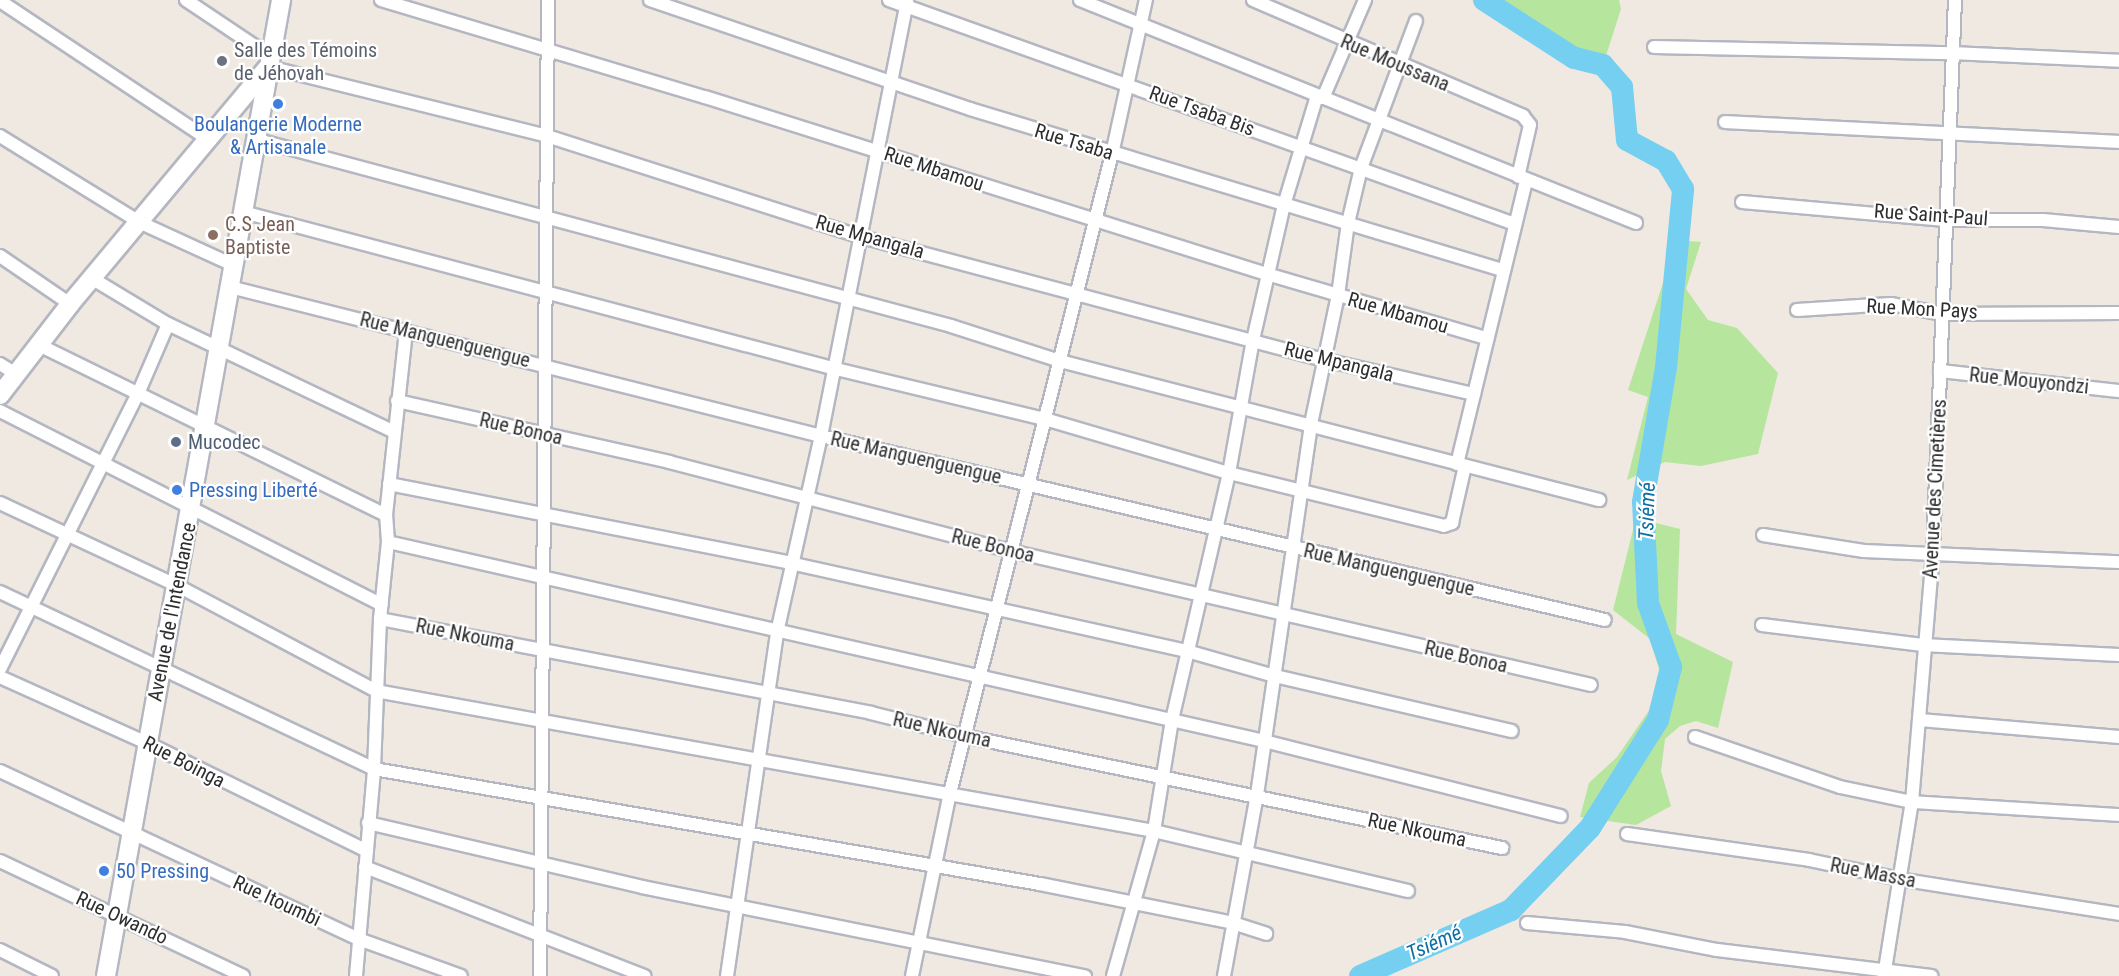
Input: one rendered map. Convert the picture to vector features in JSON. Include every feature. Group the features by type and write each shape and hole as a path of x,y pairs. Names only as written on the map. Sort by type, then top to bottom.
{"street":[{"name":"Rue Mpangala","path":"186,0 270,62 547,136 858,236 1325,360 1474,394"},
{"name":"Avenue de l'Intendance","path":"106,976 118,916 130,829 178,586 281,0"},
{"name":"Rue Mbamou","path":"381,0 547,48 877,150 1270,275 1486,338"},
{"path":"540,976 540,649 545,516 542,434 548,0"},
{"name":"Rue Tsaba","path":"650,0 1112,154 1502,270"},
{"name":"Rue Tsaba Bis","path":"888,0 907,3 1515,224"},
{"path":"1080,0 1636,223"},
{"path":"912,976 949,796 998,611 1011,551 1112,154 1146,0"},
{"name":"Rue Moussana","path":"1253,0 1270,3 1346,43 1523,116 1530,125 1530,131 1522,179"},
{"path":"1113,976 1135,906 1154,831 1172,720 1217,529 1253,340 1270,275 1284,205 1300,146 1365,0"},
{"name":"Avenue des Cimetières","path":"1884,972 1912,802 1920,720 1923,645 1933,552 1944,314 1947,134 1954,0"},
{"path":"0,1 208,138"},
{"path":"727,976 778,628 790,563 821,436 858,236 907,3"},
{"path":"1224,976 1257,795 1295,548 1311,424 1338,295 1348,223 1362,168 1416,21"},
{"path":"1654,47 1952,52 2119,61"},
{"path":"0,395 70,304 93,279 270,62"},
{"path":"1725,122 2119,142"},
{"path":"0,136 139,222 235,266"},
{"path":"258,140 847,298 1059,361 1241,409 1311,424 1599,500"},
{"path":"243,212 832,368 1045,419 1229,473 1449,526 1474,394 1502,270 1515,224 1522,179"},
{"name":"Rue Saint-Paul","path":"1742,202 1945,220 2043,220 2119,227"},
{"path":"0,256 70,304"},
{"path":"93,279 168,324 220,346 394,432"},
{"name":"Rue Manguenguengue","path":"230,287 543,364 821,436 1605,620"},
{"name":"Rue Mon Pays","path":"1797,310 1891,304 1944,314 2119,313"},
{"path":"0,669 136,396 168,324"},
{"path":"356,976 361,940 368,823 374,769 380,619 388,542 386,515 406,332"},
{"path":"39,345 136,396 206,427 386,515"},
{"path":"0,364 16,374"},
{"name":"Rue Mouyondzi","path":"1940,371 2119,391"},
{"name":"Rue Bonoa","path":"397,401 807,497 1011,551 1284,616 1591,685"},
{"path":"0,411 102,465 191,507 382,604"},
{"path":"389,484 790,563 998,611 1187,651 1275,676 1512,731"},
{"path":"0,503 178,586 376,691 759,758 949,796 1154,831 1408,891"},
{"path":"1763,535 1864,551 1933,552 2119,562"},
{"path":"388,542 778,628 1264,741 1561,816"},
{"path":"0,592 374,769 539,795 1040,884 1135,906 1233,924 1266,934"},
{"name":"Rue Nkouma","path":"380,619 770,693 964,736 1257,795 1502,848"},
{"path":"1762,624 1923,645 2119,655"},
{"name":"Rue Boinga","path":"0,677 147,743 367,851"},
{"path":"1920,720 2119,737"},
{"path":"1695,736 1840,787 1912,802 2119,815"},
{"name":"Rue Itoumbi","path":"0,771 130,829 361,940 461,976"},
{"path":"368,823 919,945 1085,976"},
{"name":"Rue Massa","path":"1627,834 1809,860 1899,879 2119,914"},
{"name":"Rue Owando","path":"0,861 243,976"},
{"path":"365,867 644,976"},
{"path":"1527,923 1634,934 1758,956 1930,976"},
{"path":"0,950 52,976"}],"green space":[{"path":"1472,0 1619,0 1621,9 1603,65"},
{"path":"1677,240 1701,242 1686,289 1708,320 1737,328 1778,373 1758,454 1701,466 1665,462 1627,480 1648,397 1628,390"},
{"path":"1636,518 1680,529 1676,634 1733,662 1718,728 1696,721 1680,726 1665,739 1661,771 1671,806 1636,825 1580,817 1589,783 1617,757 1650,709 1660,673 1650,639 1613,610"}],"waterway":[{"name":"Tsiémé","path":"1360,976 1511,910 1590,828 1658,720 1671,667 1648,603 1643,502 1666,367 1683,189 1666,161 1627,140 1622,87 1603,65 1574,58 1484,0"}],"place":[{"name":"Salle des Témoins de Jéhovah","path":"222,61"},
{"name":"Boulangerie Moderne & Artisanale","path":"278,104"},
{"name":"C.S Jean Baptiste","path":"213,235"},
{"name":"Mucodec","path":"176,442"},
{"name":"Pressing Liberté","path":"177,490"},
{"name":"50 Pressing","path":"104,871"}]}
